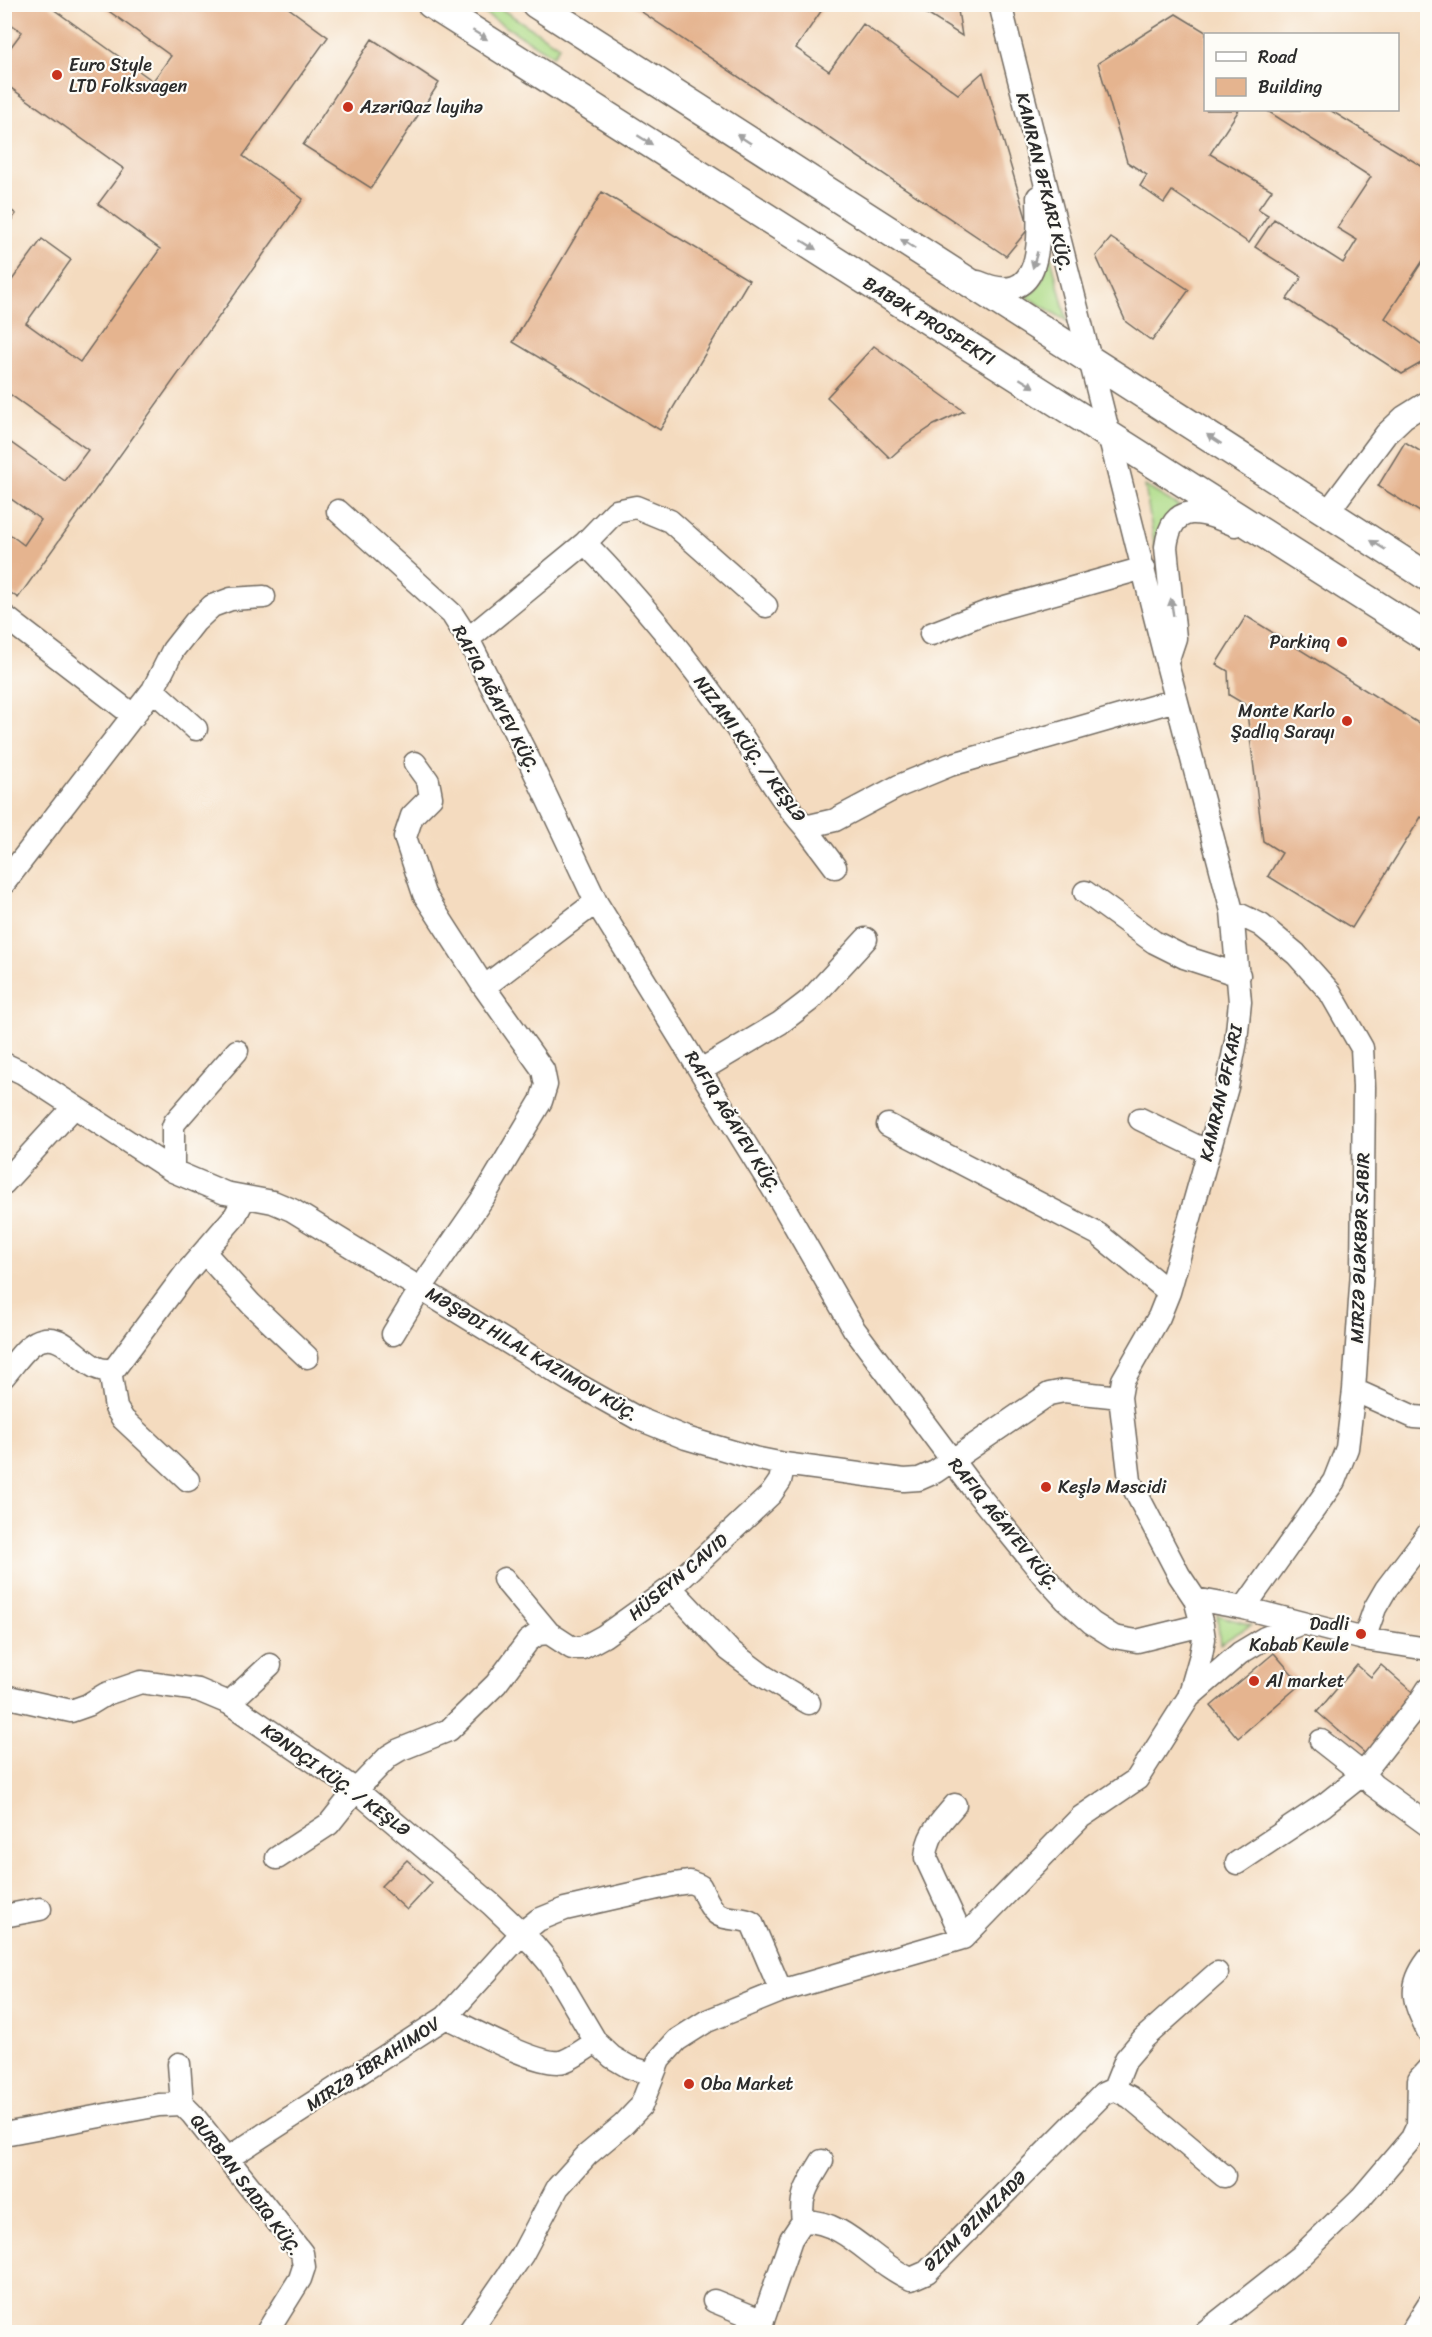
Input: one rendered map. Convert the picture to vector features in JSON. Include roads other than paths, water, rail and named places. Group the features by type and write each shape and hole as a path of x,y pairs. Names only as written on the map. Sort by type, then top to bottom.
{"main road":[{"name":"BABƏK PROSPEKTI","path":"430,4 1428,638"},
{"path":"536,4 1428,576"}],"street":[{"name":"KAMRAN ƏFKARI KÜÇ.","path":"1000,4 1109,436"},
{"path":"946,269 994,289 1016,287 1024,282 1036,262 1039,243 1038,160"},
{"path":"1327,513 1386,434 1404,417 1428,402"},
{"name":"KAMRAN ƏFKARI","path":"1109,436 1232,911 1240,1002 1236,1041 1227,1086 1169,1292 1159,1317 1123,1380 1120,1397"},
{"path":"468,639 585,543 616,511 636,507 670,521 766,606"},
{"name":"RAFIQ AĞAYEV KÜÇ.","path":"338,511 452,614 468,639 530,760 596,902 780,1200 854,1329 952,1461 1044,1576 1092,1623 1114,1637 1137,1641 1202,1625"},
{"path":"1167,664 1175,638 1166,547 1168,533 1174,523 1182,515 1190,512 1202,513 1274,540"},
{"name":"NIZAMI KÜÇ. / KEŞLƏ","path":"585,543 613,572 664,633 735,725 793,814 806,828 835,820 899,786 950,765 1176,699"},
{"path":"932,634 987,612 1144,568"},
{"path":"4,883 134,716 153,690 173,650 195,622 212,606 231,599 264,597"},
{"path":"4,616 134,716"},
{"path":"153,690 196,729"},
{"path":"393,1334 421,1288 483,1198 541,1101 546,1085 543,1070 484,987 424,894 405,837 412,816 431,797 428,781 415,763"},
{"path":"806,828 835,867"},
{"path":"1086,892 1154,942 1184,957 1239,975"},
{"path":"484,987 596,902"},
{"name":"MIRZƏ ƏLƏKBƏR SABIR","path":"1232,911 1261,925 1296,954 1330,992 1362,1048 1364,1087 1362,1271 1354,1390 1347,1448 1334,1481 1244,1608"},
{"path":"701,1070 780,1023 810,1000 866,939"},
{"path":"173,1171 175,1122 237,1051"},
{"path":"4,1064 173,1171 216,1190 273,1202 292,1210 571,1381 637,1418 686,1438 784,1464 904,1480 920,1479 952,1461 1049,1394 1064,1391 1120,1397 1130,1481 1179,1575 1195,1599 1202,1625 1204,1639 1189,1698"},
{"path":"4,1183 74,1107"},
{"path":"1140,1119 1208,1152"},
{"path":"888,1125 1098,1234 1169,1292"},
{"path":"4,1376 36,1342 45,1339 61,1342 98,1369 110,1370 119,1365 185,1274 236,1216 244,1197"},
{"path":"205,1253 251,1304 307,1357"},
{"path":"110,1370 116,1408 123,1419 188,1480"},
{"path":"1354,1390 1414,1417 1428,1418"},
{"name":"HÜSEYN CAVID","path":"549,1633 572,1648 582,1648 604,1636 671,1588 771,1494 780,1481 784,1464"},
{"path":"1364,1639 1375,1608 1386,1589 1428,1534"},
{"path":"504,1579 549,1633"},
{"path":"671,1588 729,1650 765,1677 809,1703"},
{"path":"1195,1599 1244,1608 1364,1639 1428,1649"},
{"path":"469,2332 522,2255 558,2187 586,2155 623,2125 641,2106 659,2060 677,2040 689,2031 781,1990 963,1938 1080,1816 1137,1779 1189,1698 1240,1653 1265,1638 1302,1623"},
{"path":"277,1858 329,1824 356,1790 399,1750 449,1730 496,1684 528,1641 538,1634 549,1633"},
{"path":"229,1703 270,1665"},
{"name":"KƏNDÇI KÜÇ. / KEŞLƏ","path":"4,1696 71,1711 88,1705 106,1694 141,1682 198,1690 229,1703 356,1790 423,1844 522,1933 550,1964 596,2042 612,2057 628,2067 652,2074"},
{"path":"1237,1863 1324,1805 1363,1774 1428,1689"},
{"path":"1321,1741 1363,1774 1373,1785 1428,1825"},
{"path":"955,1805 934,1829 926,1844 926,1858 963,1938"},
{"name":"MIRZƏ İBRAHIMOV","path":"228,2158 446,2017 522,1933 538,1920 565,1909 690,1882 700,1886 713,1910 720,1916 744,1918 752,1923 781,1990"},
{"path":"4,1916 40,1909"},
{"path":"1428,1960 1418,1973 1414,1990 1415,2004 1428,2031"},
{"path":"1217,1973 1144,2038 1126,2059 1114,2089 1130,2097 1224,2176"},
{"path":"446,2017 532,2058 550,2062 563,2061 596,2042"},
{"path":"179,2064 182,2104 228,2158 302,2253 304,2267 300,2279 267,2332"},
{"path":"1205,2332 1301,2256 1361,2198 1391,2164 1412,2138 1418,2125 1419,2079 1428,2069"},
{"name":"ƏZIM ƏZIMZADƏ","path":"803,2221 824,2223 898,2273 911,2279 927,2272 1103,2094 1114,2089"},
{"path":"4,2134 159,2105 182,2104"},
{"path":"714,2301 761,2327 791,2239 803,2221 801,2206 804,2192 822,2161"},
{"path":"1411,2332 1428,2305"}],"place":[{"name":"Euro Style LTD Folksvagen","path":"57,75"},
{"name":"AzəriQaz layihə","path":"348,107"},
{"name":"Parkinq","path":"1342,642"},
{"name":"Monte Karlo Şadlıq Sarayı","path":"1347,721"},
{"name":"Keşlə Məscidi","path":"1046,1487"},
{"name":"Dadli Kabab Kewle","path":"1361,1634"},
{"name":"Al market","path":"1254,1681"},
{"name":"Oba Market","path":"689,2084"}]}
